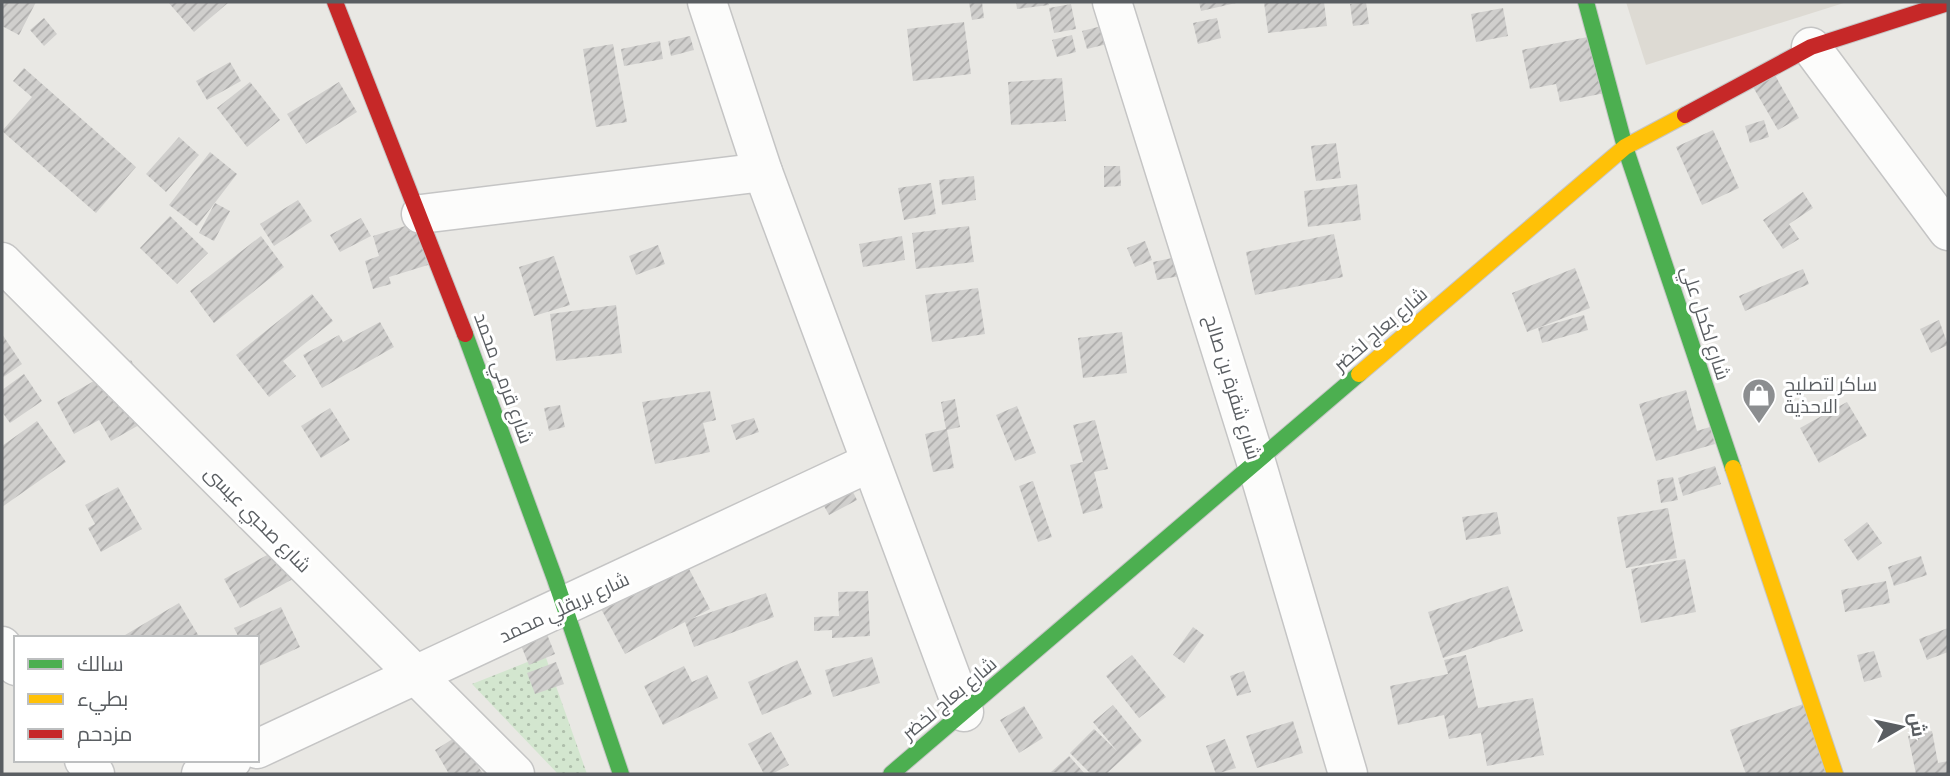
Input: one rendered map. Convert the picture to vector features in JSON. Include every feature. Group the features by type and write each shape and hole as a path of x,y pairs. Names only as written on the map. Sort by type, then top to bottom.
{"street":[{"name":"شارع قرمي محمد","path":"335,2 421,214 566,605 621,774"},
{"path":"707,2 763,173 964,712"},
{"name":"شارع شقرة بن صالح","path":"1112,2 1256,462 1348,774"},
{"name":"شارع لكحل علي","path":"1586,2 1625,147 1835,774"},
{"name":"شارع بعاج لخضر","path":"891,774 1625,147 1811,47 1948,3"},
{"path":"1811,47 1948,231"},
{"path":"421,214 763,173"},
{"name":"شارع صحبي عيسى","path":"2,262 515,774"},
{"name":"شارع بريقلي محمد","path":"259,748 869,463"},
{"path":"2,646 14,663"},
{"path":"201,774 228,762"}],"shaded area":[{"path":"1626,2 1847,2 1646,65"}],"green space":[{"path":"545,655 587,774 558,774 472,684"}],"building":[{"path":"2,2 36,2 19,35 2,26"},
{"path":"168,2 229,2 194,32"},
{"path":"969,2 982,2 984,18 972,20"},
{"path":"1016,2 1048,2 1049,5 1017,9"},
{"path":"1199,2 1236,2 1236,3 1201,11"},
{"path":"1264,2 1324,2 1327,26 1268,33"},
{"path":"1366,2 1369,24 1353,26 1350,4"},
{"path":"1071,4 1076,29 1054,33 1049,8"},
{"path":"1503,8 1508,36 1476,42 1471,14"},
{"path":"44,18 57,34 44,46 30,30"},
{"path":"1217,18 1221,38 1198,44 1193,23"},
{"path":"964,22 971,74 913,81 907,29"},
{"path":"1102,26 1107,44 1087,49 1082,31"},
{"path":"1603,34 1615,91 1560,102 1556,84 1530,89 1522,50"},
{"path":"1072,35 1076,52 1057,57 1052,40"},
{"path":"690,36 694,50 671,56 668,41"},
{"path":"660,41 663,59 624,66 621,49"},
{"path":"613,44 627,122 596,127 583,49"},
{"path":"230,62 241,81 207,100 196,81"},
{"path":"24,68 136,167 96,213 2,131 32,97 13,81"},
{"path":"1775,75 1799,118 1778,130 1753,87"},
{"path":"1062,78 1066,121 1011,125 1008,82"},
{"path":"250,82 280,120 247,147 217,108"},
{"path":"339,82 357,112 306,144 287,114"},
{"path":"1764,120 1769,137 1750,143 1745,126"},
{"path":"1713,130 1739,188 1702,205 1676,147"},
{"path":"179,137 199,155 166,192 146,174"},
{"path":"1336,143 1341,178 1316,181 1311,146"},
{"path":"210,152 237,174 197,226 169,205"},
{"path":"1104,166 1120,166 1121,186 1104,187"},
{"path":"974,176 976,200 942,205 939,180"},
{"path":"931,183 936,214 904,220 898,188"},
{"path":"1357,184 1361,220 1308,227 1304,191"},
{"path":"1803,192 1813,208 1789,224 1799,239 1783,249 1763,220"},
{"path":"298,200 312,221 274,246 260,224"},
{"path":"215,203 230,211 214,241 199,233"},
{"path":"170,216 208,253 177,284 140,248"},
{"path":"361,218 371,236 340,252 330,235"},
{"path":"415,223 428,265 389,277 391,284 373,289 365,261 379,256 373,236"},
{"path":"969,226 974,262 916,269 912,233"},
{"path":"1334,234 1343,277 1255,295 1246,252"},
{"path":"261,236 284,267 214,323 190,291"},
{"path":"902,236 905,260 863,267 859,244"},
{"path":"1145,241 1152,260 1135,267 1127,248"},
{"path":"658,245 665,264 636,275 629,256"},
{"path":"554,256 570,305 534,316 519,267"},
{"path":"1177,257 1180,276 1157,280 1153,262"},
{"path":"1575,268 1590,308 1527,332 1512,293"},
{"path":"1803,269 1809,284 1745,311 1739,296"},
{"path":"978,288 985,334 932,342 925,295"},
{"path":"312,294 333,321 283,361 296,376 269,397 236,355"},
{"path":"616,305 622,353 556,361 550,314"},
{"path":"1584,315 1588,330 1542,343 1538,328"},
{"path":"1939,320 1948,345 1931,353 1920,329"},
{"path":"380,322 394,347 322,388 303,355 339,335 343,342"},
{"path":"1122,332 1127,373 1083,378 1078,338"},
{"path":"2,334 22,364 2,378"},
{"path":"131,360 160,413 111,441 99,420 74,434 57,402"},
{"path":"24,374 42,401 10,423 2,412 2,390"},
{"path":"1686,390 1697,431 1710,427 1715,444 1656,461 1639,404"},
{"path":"710,391 716,420 703,423 710,452 655,464 642,402"},
{"path":"955,399 960,427 947,430 954,468 933,472 925,434 946,429 941,402"},
{"path":"1847,402 1867,436 1819,463 1800,428"},
{"path":"560,405 565,427 549,431 544,408"},
{"path":"1017,406 1036,453 1015,461 996,415"},
{"path":"330,408 350,440 321,458 301,426"},
{"path":"754,418 759,432 736,440 731,425"},
{"path":"1095,420 1108,469 1094,472 1103,508 1083,514 1070,465 1083,462 1073,425"},
{"path":"37,421 66,462 2,507 2,446"},
{"path":"1715,466 1721,484 1683,496 1678,478"},
{"path":"1673,477 1678,500 1661,503 1657,480"},
{"path":"847,480 857,500 829,515 818,495"},
{"path":"1033,481 1052,537 1038,542 1019,486"},
{"path":"118,487 142,529 101,552 88,528 95,524 85,505"},
{"path":"1668,508 1677,558 1626,568 1617,517"},
{"path":"1497,512 1501,534 1466,540 1462,517"},
{"path":"1867,522 1882,543 1858,561 1844,540"},
{"path":"296,539 313,568 240,608 224,579"},
{"path":"676,544 710,609 691,619 766,593 774,617 694,647 685,622 625,654 591,590"},
{"path":"1921,556 1927,575 1894,586 1888,567"},
{"path":"1685,559 1696,612 1641,623 1631,569"},
{"path":"1886,581 1890,603 1845,612 1841,590"},
{"path":"1508,586 1523,631 1443,658 1428,612"},
{"path":"868,591 870,636 832,638 832,630 814,631 814,617 839,616 838,592"},
{"path":"179,603 199,636 123,636"},
{"path":"281,607 300,647 259,666 259,636 238,636 234,628"},
{"path":"544,627 555,654 529,665 518,638"},
{"path":"1193,627 1204,635 1184,663 1173,655"},
{"path":"1948,628 1948,652 1927,660 1919,639"},
{"path":"1874,651 1882,677 1864,682 1857,655"},
{"path":"1132,655 1166,697 1139,718 1106,676"},
{"path":"1466,655 1478,708 1533,698 1544,755 1487,766 1481,733 1449,739 1444,715 1398,725 1390,686 1448,674 1444,660"},
{"path":"872,657 880,683 833,697 825,670"},
{"path":"797,660 812,694 762,715 748,682"},
{"path":"556,662 564,684 535,694 527,673"},
{"path":"684,666 692,682 707,675 718,698 663,725 644,686"},
{"path":"1244,671 1251,692 1237,696 1230,676"},
{"path":"1817,699 1844,774 1746,774 1730,730"},
{"path":"1113,705 1142,741 1106,774 1091,774 1070,753 1094,729 1117,751 1093,722"},
{"path":"1024,706 1043,738 1019,753 1000,720"},
{"path":"1293,721 1303,753 1257,768 1246,736"},
{"path":"475,725 474,760 483,774 449,774 435,750"},
{"path":"1932,731 1938,763 1948,761 1948,774 1916,774 1908,736"},
{"path":"771,732 789,765 772,774 764,774 748,744"},
{"path":"1225,739 1236,768 1216,774 1206,746"},
{"path":"1069,756 1085,774 1051,772"}],"traffic: fast":[{"path":"1586,2 1625,147 1733,468"},
{"path":"465,334 555,579 621,774"},
{"path":"891,774 1359,374"}],"traffic: slow":[{"path":"1359,374 1625,147 1685,115"},
{"path":"1733,468 1835,774"}],"traffic: jam":[{"path":"335,2 465,334"},
{"path":"1685,115 1811,47 1948,3"}],"place":[{"name":"ساكر لتصليح الاحذية","path":"1759,425"}]}
